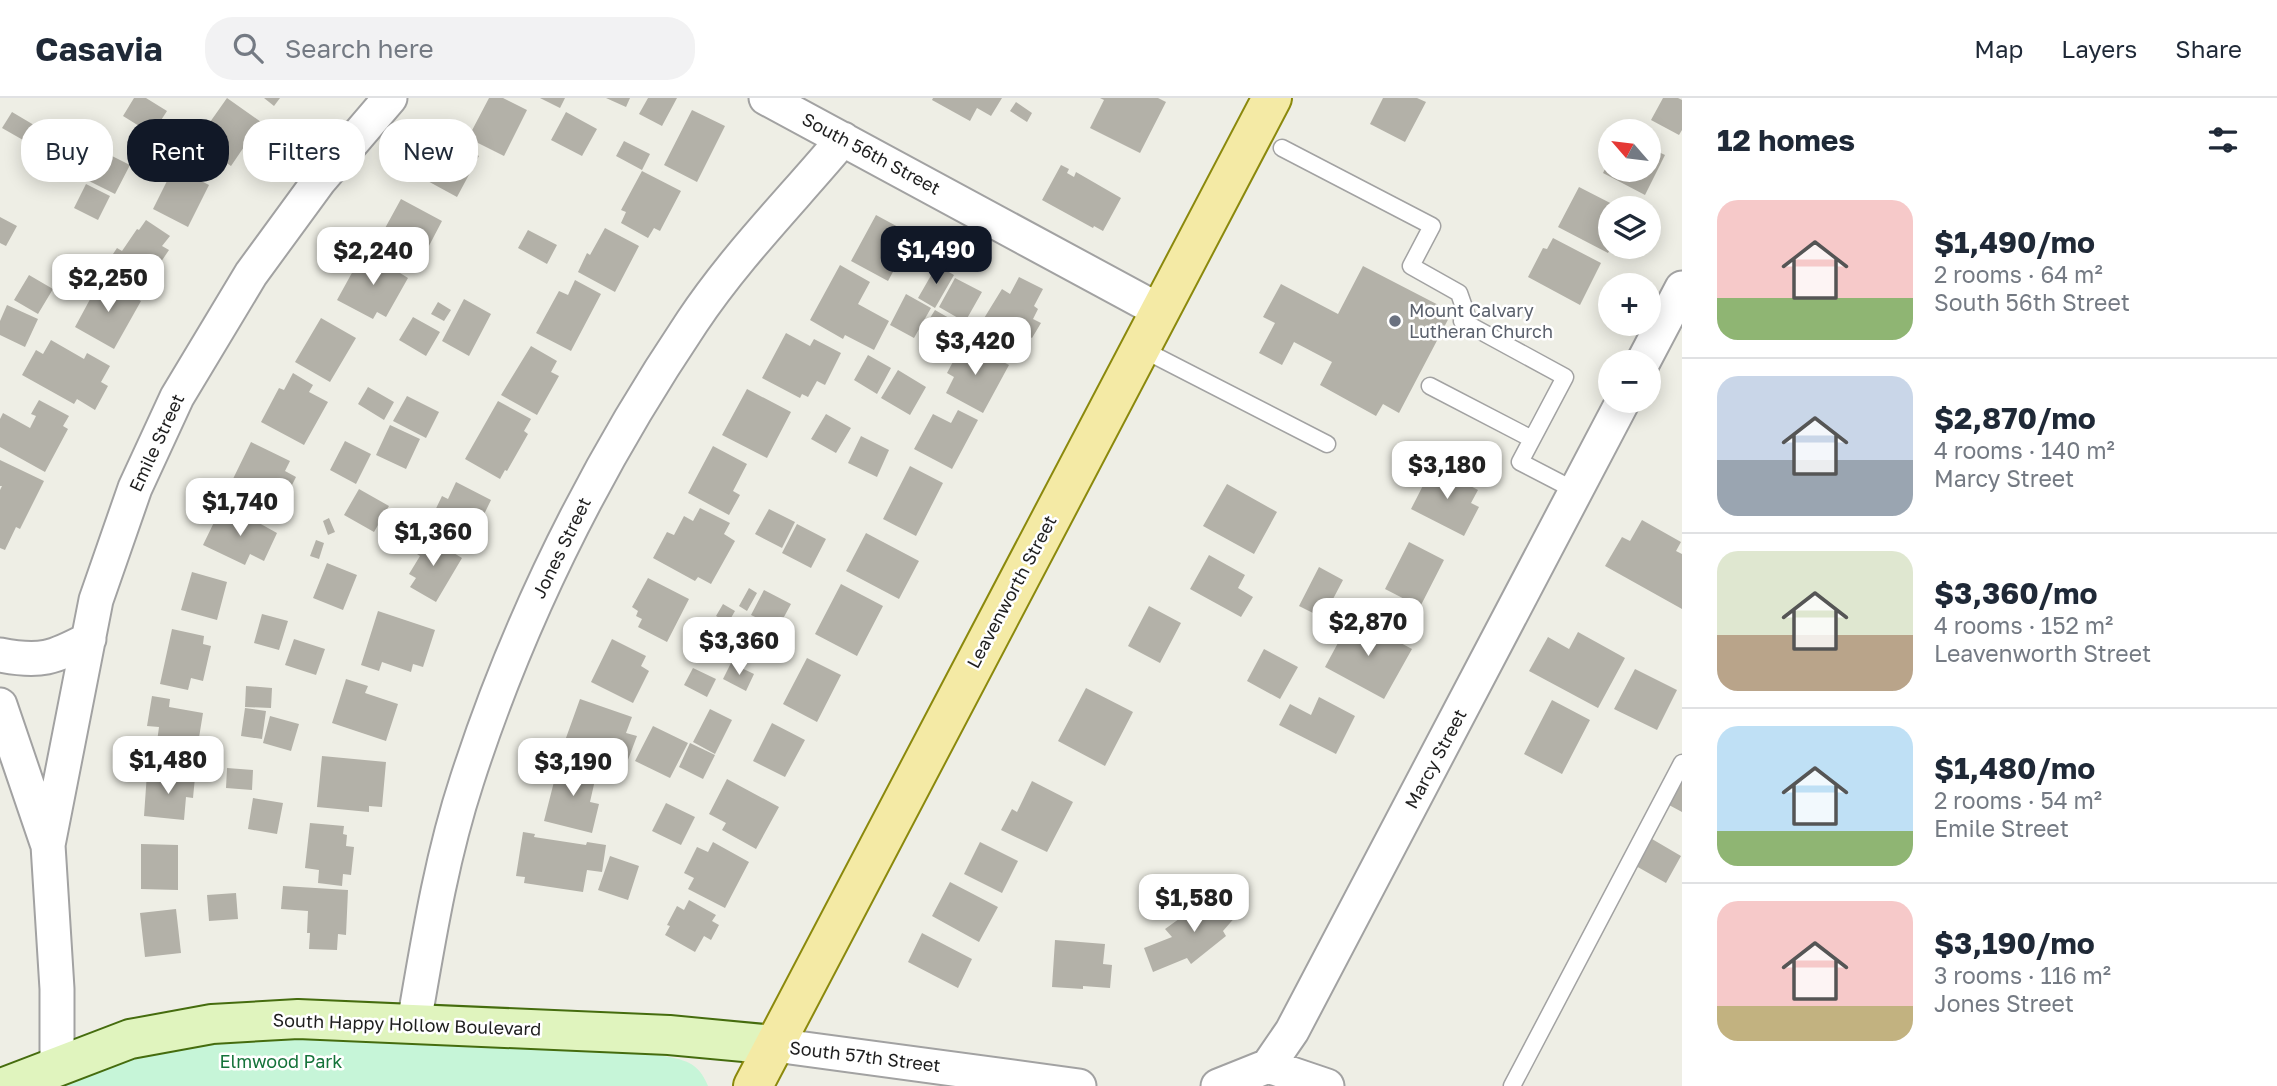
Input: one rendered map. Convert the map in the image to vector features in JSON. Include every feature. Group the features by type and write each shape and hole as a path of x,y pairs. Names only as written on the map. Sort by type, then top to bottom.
{"main road":[{"name":"Leavenworth Street","path":"754,1086 1272,98"}],"street":[{"name":"Emile Street","path":"48,845 96,600 135,488 177,397 251,274 319,181 390,98"},
{"name":"South 56th Street","path":"766,98 1160,310"},
{"name":"Jones Street","path":"414,1023 437,893 466,783 505,671 554,559 620,436 693,320 760,233 844,139"},
{"path":"1649,350 1682,288"},
{"name":"Marcy Street","path":"1268,1066 1306,1007 1617,413"},
{"path":"0,655 21,660 55,657 89,639"},
{"path":"0,705 48,845 57,989 57,1066"},
{"name":"South Happy Hollow Boulevard","path":"7,1086 130,1040 212,1024 298,1018 669,1035 775,1045"},
{"name":"South 57th Street","path":"775,1045 1071,1085"},
{"path":"1218,1086 1268,1066 1327,1086"}],"lane":[{"path":"1282,148 1432,226 1411,266 1459,293 1466,313 1462,321 1565,377 1520,462 1576,491"},
{"path":"1140,348 1327,444"},
{"path":"1430,386 1532,439"},
{"path":"1512,1086 1682,763"}],"green space":[{"name":"Elmwood Park","path":"284,1036 659,1055 689,1063 700,1071 708,1086 56,1086 169,1049 208,1042"}],"building":[{"path":"134,98 146,98 167,111 162,119 128,119 123,116"},
{"path":"227,98 257,119 243,119 243,148 231,166 229,119 212,119"},
{"path":"264,98 280,98 274,106"},
{"path":"489,98 503,98 527,110 504,156 478,143 478,119"},
{"path":"540,98 565,98 560,108"},
{"path":"606,98 630,98 626,107"},
{"path":"648,98 677,98 662,126 639,114"},
{"path":"1002,98 991,116 977,108 970,121 932,100"},
{"path":"1100,98 1158,98 1166,102 1140,153 1090,128 1104,100"},
{"path":"1383,98 1417,98 1426,102 1405,142 1370,124"},
{"path":"1663,98 1682,100 1682,130 1679,135 1661,125 1661,119 1652,119"},
{"path":"1016,102 1032,113 1027,122 1010,111"},
{"path":"692,110 725,126 697,182 664,165"},
{"path":"12,112 24,119 21,119 21,139 2,128"},
{"path":"566,112 597,129 582,156 551,140"},
{"path":"624,141 650,154 642,170 616,156"},
{"path":"113,156 127,164 127,171 115,194 91,182 113,182"},
{"path":"1061,165 1069,169 1067,173 1074,177 1076,172 1121,198 1103,231 1042,200"},
{"path":"642,171 681,191 660,231 654,228 648,238 621,223 626,212 621,210"},
{"path":"166,182 203,182 209,185 188,227 153,209"},
{"path":"430,182 465,182 457,197"},
{"path":"1620,182 1652,182 1645,195"},
{"path":"86,184 110,196 98,220 74,208"},
{"path":"1579,187 1598,197 1598,248 1558,227"},
{"path":"401,199 442,221 420,263 378,241"},
{"path":"876,215 913,235 888,281 851,261"},
{"path":"0,217 17,226 6,246 0,243"},
{"path":"146,220 170,236 162,246 169,250 142,290 105,266 117,248 122,251"},
{"path":"605,228 639,246 615,292 578,272 587,253 590,255"},
{"path":"528,230 557,245 547,264 518,248"},
{"path":"1553,238 1601,263 1580,305 1528,277 1543,248 1547,249"},
{"path":"364,251 401,271 400,273 408,278 386,317 377,312 373,319 337,300"},
{"path":"840,265 870,282 858,304 889,321 874,350 845,335 843,339 810,320"},
{"path":"937,265 954,275 935,308 918,298"},
{"path":"1363,266 1452,312 1399,413 1383,404 1376,416 1320,385 1332,362 1294,342 1282,365 1259,353 1275,323 1263,317 1281,284 1338,314"},
{"path":"29,275 53,289 38,314 14,300"},
{"path":"1019,277 1043,289 1034,306 1038,309 1033,319 1041,323 1032,338 1027,335 1019,350 978,328 1002,289 1010,294"},
{"path":"955,278 982,292 965,322 939,307"},
{"path":"101,279 141,301 114,349 75,327"},
{"path":"575,280 601,294 571,351 536,333 559,291 568,295"},
{"path":"906,294 931,308 914,338 890,325"},
{"path":"464,299 491,314 469,356 442,341"},
{"path":"438,302 451,310 444,321 431,314"},
{"path":"7,305 38,319 25,347 0,335 0,321"},
{"path":"935,310 956,322 945,342 923,329"},
{"path":"413,317 440,332 426,356 399,340"},
{"path":"321,318 356,338 330,382 295,362"},
{"path":"786,333 810,346 814,339 841,353 825,385 817,381 808,397 802,394 800,398 762,378"},
{"path":"51,340 84,359 87,353 110,366 101,382 108,386 95,410 77,399 74,404 22,375 36,350 43,354"},
{"path":"964,341 1009,365 983,413 946,393 954,377 947,373"},
{"path":"531,346 557,361 551,372 559,376 537,415 501,395"},
{"path":"868,355 891,368 877,394 854,380"},
{"path":"898,370 926,387 910,415 881,398"},
{"path":"293,373 313,385 309,392 328,402 304,445 261,422 279,388 284,390"},
{"path":"368,387 394,402 384,420 358,404"},
{"path":"747,389 791,412 767,458 722,435"},
{"path":"407,396 439,412 426,438 393,421"},
{"path":"39,400 69,416 63,426 68,429 45,472 0,447 0,419 3,413 30,428 36,416 31,414"},
{"path":"498,401 531,419 524,431 528,434 500,479 465,459"},
{"path":"958,410 978,420 952,469 914,449 933,414 951,423"},
{"path":"826,414 851,428 836,453 811,439"},
{"path":"390,425 420,439 406,469 376,455"},
{"path":"861,436 889,450 877,477 848,463"},
{"path":"345,441 371,454 356,484 330,470"},
{"path":"251,442 290,461 285,471 296,477 286,497 272,490 267,500 231,483"},
{"path":"713,446 747,464 733,491 740,495 729,515 688,493"},
{"path":"0,460 44,481 20,529 16,527 5,550 0,548"},
{"path":"910,466 943,483 916,536 883,519"},
{"path":"1433,466 1478,490 1471,503 1479,507 1464,536 1411,509"},
{"path":"456,482 491,500 471,541 430,521 442,496 448,499"},
{"path":"1227,484 1277,512 1254,554 1203,526"},
{"path":"359,489 389,506 374,532 344,515"},
{"path":"700,508 730,523 724,534 735,541 711,584 698,577 695,581 653,558 667,532 674,535 684,516 693,521"},
{"path":"769,509 795,522 782,548 755,534"},
{"path":"219,512 240,521 243,514 277,533 264,561 250,554 245,565 203,545"},
{"path":"329,518 335,532 328,535 323,521"},
{"path":"1642,520 1681,542 1676,551 1682,554 1682,609 1605,566 1622,537 1630,541"},
{"path":"797,524 826,539 811,568 782,553"},
{"path":"866,533 919,561 899,599 846,571"},
{"path":"424,535 462,558 436,602 410,587 416,578 409,574 420,556 414,552"},
{"path":"316,540 324,543 319,559 310,556"},
{"path":"1409,542 1444,560 1420,607 1385,589"},
{"path":"1209,555 1245,575 1238,588 1253,597 1241,617 1190,589"},
{"path":"327,563 357,575 343,610 313,598"},
{"path":"1319,567 1343,580 1323,618 1299,606"},
{"path":"192,572 227,582 217,620 181,610"},
{"path":"648,578 689,599 667,642 638,627 642,619 636,616 638,611 632,607"},
{"path":"841,584 883,606 857,656 815,634"},
{"path":"749,588 757,593 747,611 739,606"},
{"path":"764,590 791,604 778,628 751,615"},
{"path":"723,604 735,611 728,623 716,616"},
{"path":"1149,606 1181,623 1160,663 1128,646"},
{"path":"378,611 435,630 423,667 413,664 411,672 382,662 379,671 361,665"},
{"path":"262,614 288,621 279,650 254,643"},
{"path":"1352,617 1412,649 1384,699 1325,667"},
{"path":"172,629 204,636 203,644 211,646 203,681 191,678 188,690 160,684"},
{"path":"1578,632 1625,658 1598,708 1529,671 1548,637 1569,649"},
{"path":"294,639 325,649 316,675 285,665"},
{"path":"612,639 646,656 641,666 649,671 633,703 591,682"},
{"path":"1264,649 1298,667 1280,699 1247,681"},
{"path":"807,658 841,675 817,722 783,704"},
{"path":"731,663 754,674 746,691 723,679"},
{"path":"693,668 716,679 707,697 684,685"},
{"path":"1635,669 1677,690 1657,730 1614,709"},
{"path":"346,679 368,686 365,693 398,704 386,741 332,723"},
{"path":"246,686 272,688 271,708 245,707"},
{"path":"1086,688 1133,712 1105,766 1058,741"},
{"path":"152,696 170,699 169,707 203,713 196,756 156,749 159,727 147,726"},
{"path":"1319,697 1355,716 1336,754 1279,725 1290,704 1311,715"},
{"path":"580,699 632,717 626,733 637,736 626,765 609,759 607,766 562,749"},
{"path":"1552,700 1590,720 1562,774 1524,754"},
{"path":"245,708 266,711 262,739 241,736"},
{"path":"710,709 732,720 715,754 693,742"},
{"path":"270,716 299,724 291,751 263,743"},
{"path":"772,723 805,740 785,777 753,761"},
{"path":"653,726 688,743 670,778 635,761"},
{"path":"690,743 715,755 703,779 679,767"},
{"path":"322,756 386,762 382,807 369,806 369,812 317,807"},
{"path":"559,762 597,771 590,802 599,804 592,833 544,821"},
{"path":"227,768 253,770 252,790 226,788"},
{"path":"147,773 195,777 193,798 186,797 184,820 144,816"},
{"path":"727,779 779,807 756,849 722,830 726,823 709,814"},
{"path":"1032,781 1073,802 1047,852 1001,830 1012,809 1017,812"},
{"path":"1682,781 1682,812 1669,805"},
{"path":"253,798 283,803 277,834 248,829"},
{"path":"666,803 695,817 681,845 652,831"},
{"path":"310,823 344,826 346,846 354,847 351,875 343,874 342,886 318,883 319,870 305,868"},
{"path":"523,832 535,834 534,837 586,845 587,842 606,845 602,872 587,870 583,892 524,883 525,877 516,876"},
{"path":"1652,839 1681,856 1666,883 1636,866"},
{"path":"713,842 749,862 725,908 688,889 694,878 684,873 697,847 708,852"},
{"path":"980,842 1018,861 1002,893 964,874"},
{"path":"141,844 178,845 178,890 141,889"},
{"path":"610,856 639,866 628,900 598,890"},
{"path":"950,882 998,907 979,942 932,916"},
{"path":"283,886 348,890 346,935 338,934 337,950 309,949 308,911 281,909"},
{"path":"1225,891 1244,907 1223,931 1226,936 1191,964 1187,958 1153,972 1144,948 1172,937 1165,929 1197,906 1205,916"},
{"path":"236,893 238,919 209,921 207,895"},
{"path":"689,900 716,915 712,921 719,925 711,940 704,936 695,952 665,935 677,906 684,910"},
{"path":"176,909 181,953 145,957 140,913"},
{"path":"922,933 972,959 958,988 908,962"},
{"path":"1055,940 1105,944 1103,964 1112,965 1110,988 1052,987"}],"place":[{"name":"Mount Calvary Lutheran Church","path":"1395,321"}]}
